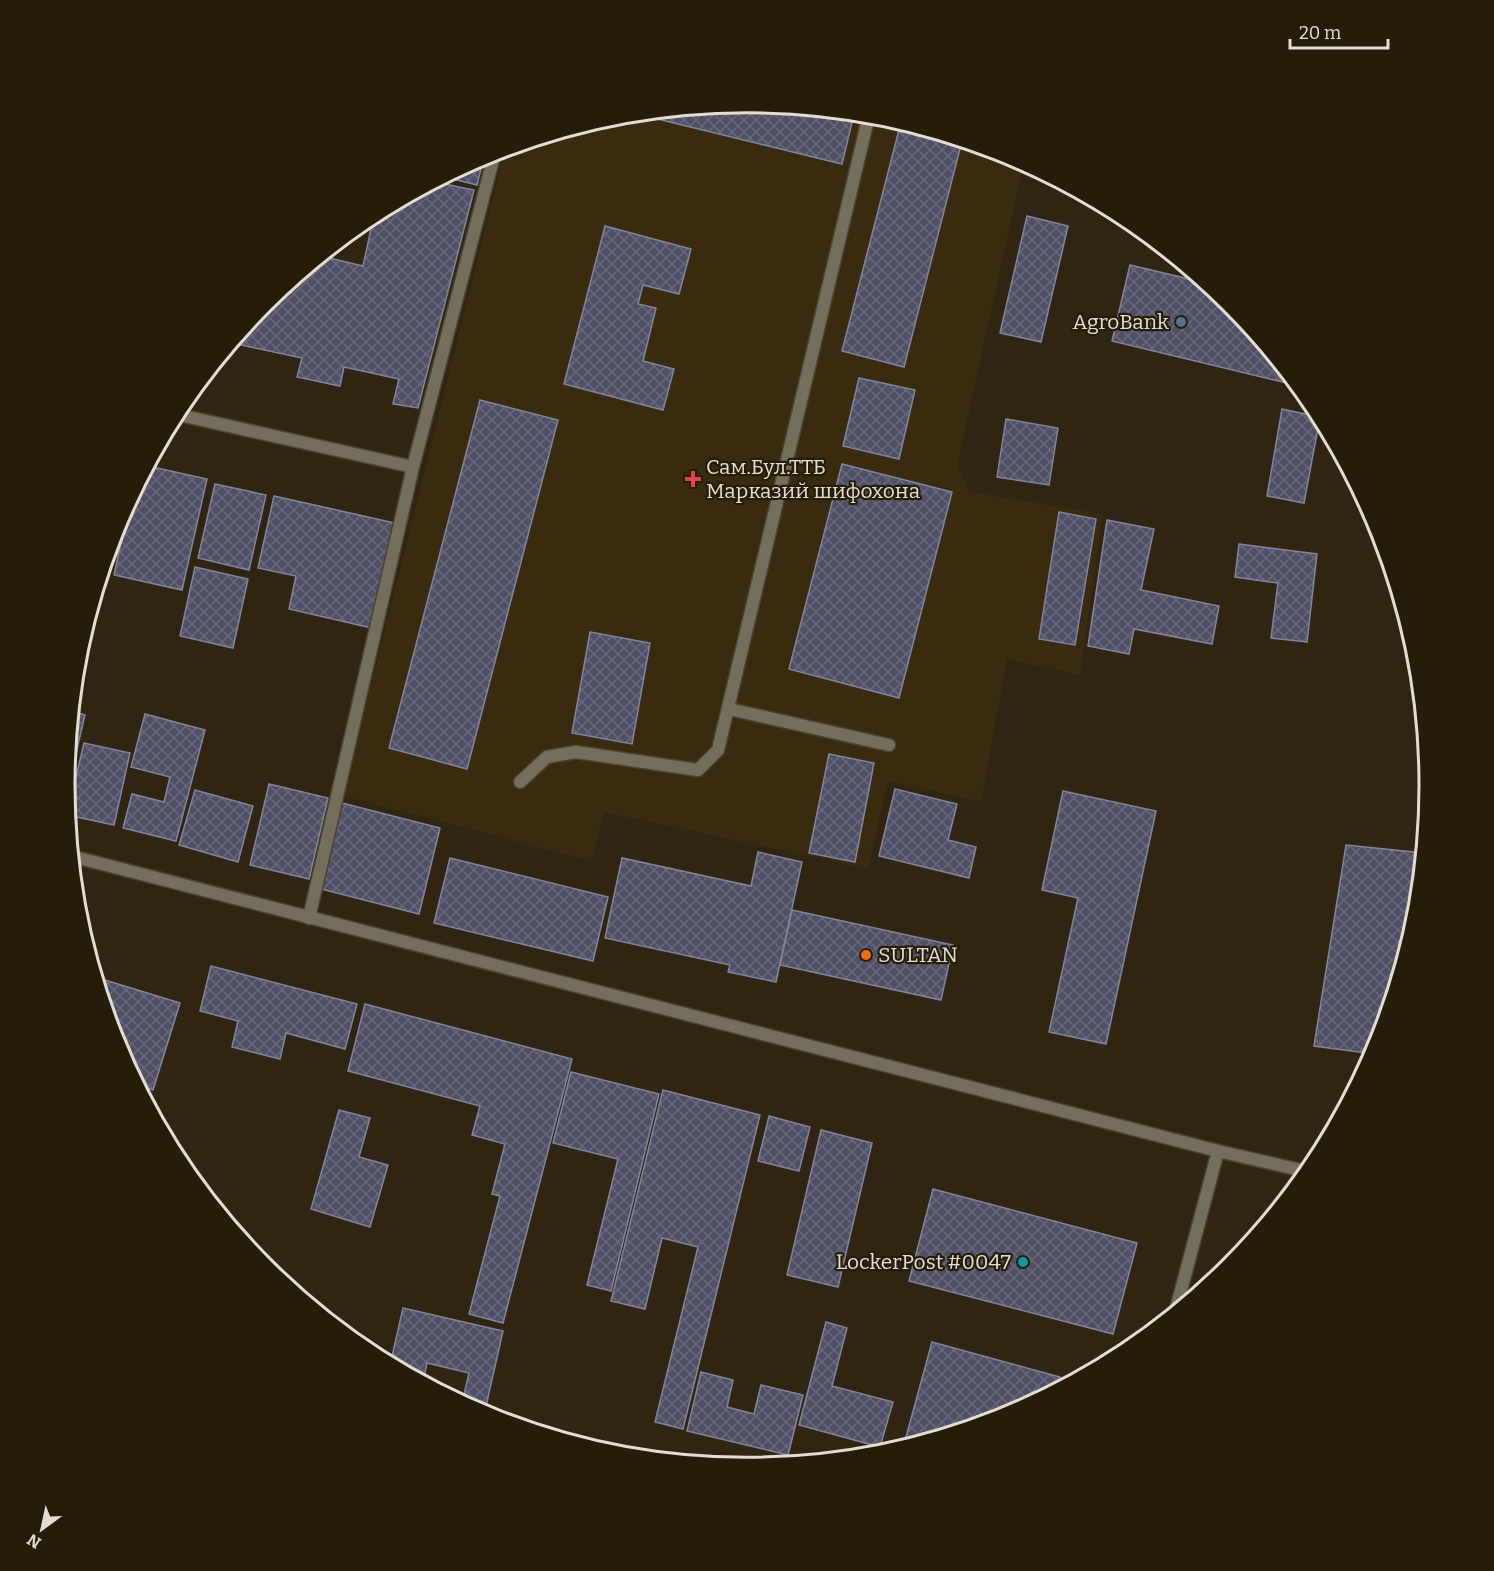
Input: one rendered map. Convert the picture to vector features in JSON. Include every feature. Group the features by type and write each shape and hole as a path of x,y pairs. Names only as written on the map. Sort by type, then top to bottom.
{"street":[{"path":"520,782 547,757 576,752 698,770 718,750 866,124"},
{"path":"309,918 413,466 492,164"},
{"path":"185,416 413,466"},
{"path":"729,709 889,744"},
{"path":"79,858 1218,1151 1298,1170"},
{"path":"1178,1301 1218,1151"}],"shaded area":[{"name":"Сам.Бул.ТТБ Марказий шифохона","path":"747,113 835,119 878,126 963,149 1022,173 957,466 970,492 1103,514 1080,675 1007,659 981,802 888,781 868,869 604,812 592,861 343,796 502,160 573,136 616,126 659,119"}],"building":[{"path":"747,113 852,122 842,164 658,119"},
{"path":"899,131 960,148 904,367 842,351"},
{"path":"481,169 477,185 457,180"},
{"path":"447,185 474,190 418,408 393,404 399,379 344,367 340,386 297,377 302,358 240,345 272,310 330,258 363,266 371,229 374,227"},
{"path":"1027,216 1068,226 1041,342 1000,333"},
{"path":"605,226 691,249 679,294 643,285 638,304 656,308 643,361 674,369 663,410 564,384"},
{"name":"AgroBank","path":"1130,265 1189,279 1252,342 1285,383 1112,341"},
{"path":"859,378 915,390 899,459 843,446"},
{"path":"480,400 558,420 467,769 389,748"},
{"path":"1282,409 1307,414 1317,430 1304,503 1267,496"},
{"path":"1006,419 1058,428 1049,485 997,477"},
{"path":"842,464 952,492 899,698 789,669"},
{"path":"155,468 207,479 182,590 114,575 126,528"},
{"path":"215,484 266,495 249,570 198,558"},
{"path":"274,496 395,523 372,628 289,609 296,576 258,568"},
{"path":"1059,512 1096,519 1075,645 1039,639"},
{"path":"1107,520 1154,529 1141,590 1219,606 1212,644 1134,629 1129,654 1088,646"},
{"path":"1239,544 1317,554 1307,642 1271,638 1278,583 1235,577"},
{"path":"195,567 248,579 233,648 180,636"},
{"path":"590,632 650,643 632,744 572,733"},
{"path":"79,713 85,715 76,755"},
{"path":"145,714 205,730 176,841 123,828 132,794 164,802 170,777 131,767"},
{"path":"84,743 130,753 114,825 76,817 75,781"},
{"path":"829,754 874,763 855,862 809,853"},
{"path":"269,784 328,798 309,879 250,865"},
{"path":"895,789 957,804 948,840 976,847 969,878 879,856"},
{"path":"195,790 253,806 238,862 179,845"},
{"path":"1063,791 1156,811 1106,1044 1049,1032 1078,898 1042,890"},
{"path":"342,803 440,828 419,914 321,889"},
{"path":"1346,845 1415,852 1406,917 1396,959 1364,1053 1314,1046"},
{"path":"758,852 802,862 776,982 728,972 730,965 605,938 622,858 751,886"},
{"path":"450,858 608,897 593,961 434,923"},
{"name":"SULTAN","path":"792,910 953,945 941,1000 780,965"},
{"path":"211,966 357,1004 345,1049 286,1033 280,1059 232,1047 238,1021 200,1011"},
{"path":"104,980 180,1003 153,1090 147,1088 126,1043"},
{"path":"365,1004 572,1059 503,1323 469,1314 500,1196 492,1194 505,1144 472,1135 480,1106 348,1071"},
{"path":"571,1072 659,1094 611,1291 587,1285 618,1159 553,1143"},
{"path":"663,1090 760,1115 683,1429 655,1422 698,1247 662,1238 645,1309 611,1301"},
{"path":"339,1110 370,1118 359,1157 388,1165 370,1227 311,1209"},
{"path":"769,1116 810,1127 799,1171 758,1161"},
{"path":"821,1130 872,1143 838,1287 787,1275"},
{"name":"LockerPost #0047","path":"933,1189 1137,1243 1113,1334 909,1281"},
{"path":"403,1308 503,1331 486,1404 464,1394 469,1373 427,1363 425,1374 392,1355"},
{"path":"826,1322 847,1328 832,1386 893,1402 881,1444 875,1446 799,1425"},
{"path":"932,1342 1060,1377 1059,1380 1044,1388 1004,1406 963,1422 906,1439"},
{"path":"701,1372 733,1380 727,1407 754,1414 761,1385 803,1395 788,1455 687,1431"}],"place":[{"name":"AgroBank","path":"1181,322"},
{"name":"Сам.Бул.ТТБ Марказий шифохона","path":"693,479"},
{"name":"SULTAN","path":"866,955"},
{"name":"LockerPost #0047","path":"1023,1262"}]}
